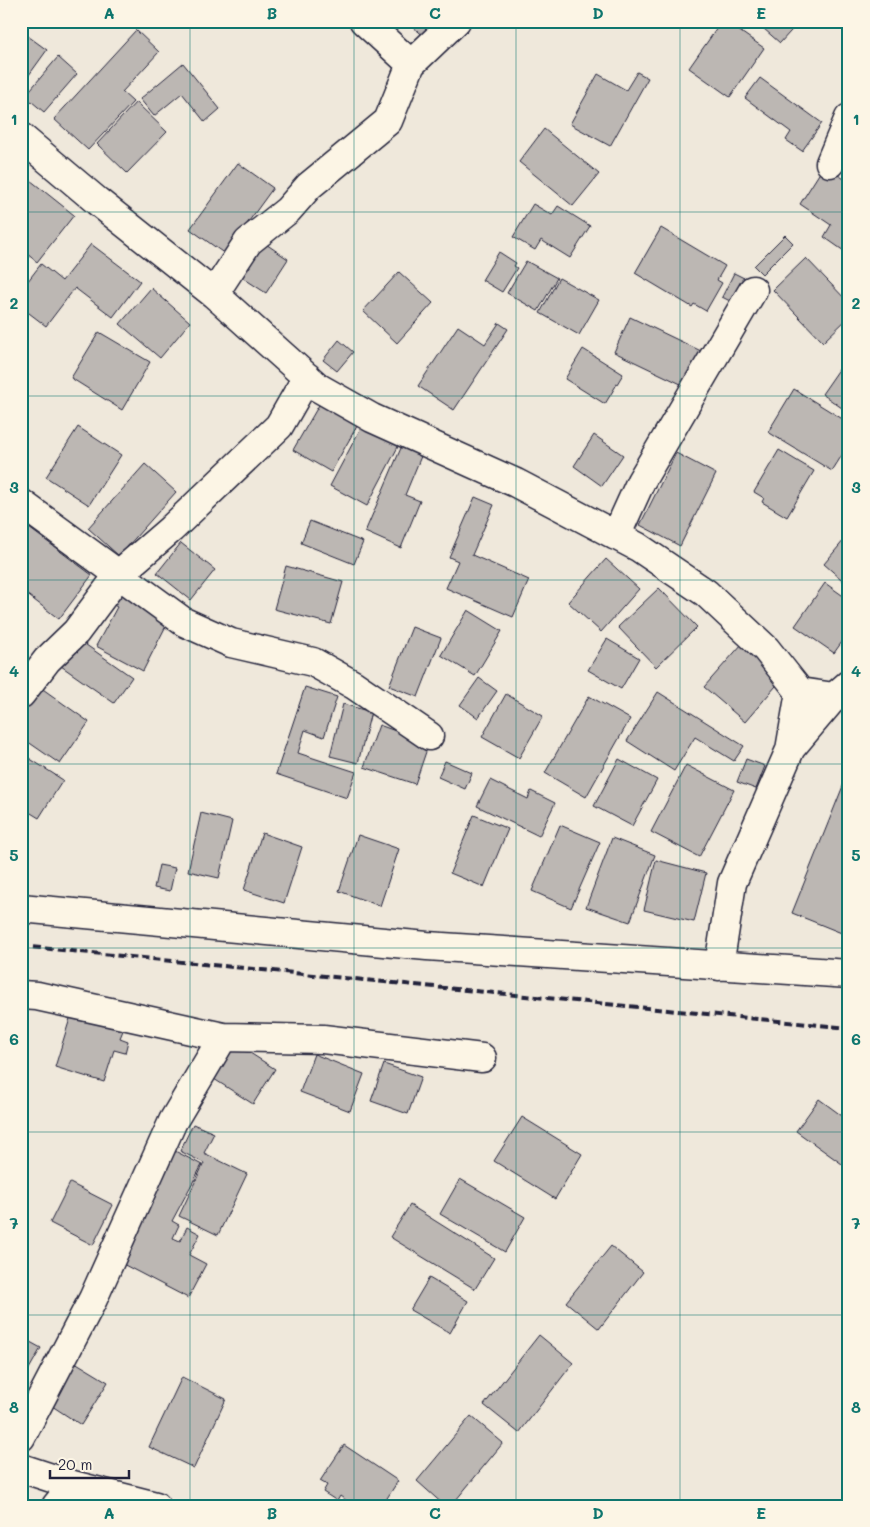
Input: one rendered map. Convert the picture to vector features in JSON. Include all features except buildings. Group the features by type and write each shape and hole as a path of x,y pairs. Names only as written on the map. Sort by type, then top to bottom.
{"street":[{"path":"364,21 411,64"},
{"path":"214,294 248,242 288,210 309,186 388,122 411,64 456,21"},
{"path":"830,164 849,118"},
{"path":"21,137 97,201 214,294 319,388 372,418 516,483 638,547 706,593 766,649 800,692 790,750 732,883 719,966"},
{"path":"616,536 641,481 754,290"},
{"path":"21,694 46,660 76,632 120,573 171,529 279,426 307,377"},
{"path":"21,503 120,573 184,622 231,643 313,662 354,685 429,736"},
{"path":"800,692 842,690"},
{"path":"790,750 842,690"},
{"path":"21,908 427,946 849,974"},
{"path":"21,994 222,1036 323,1039 482,1058"},
{"path":"21,1437 93,1300 173,1121 222,1036"},
{"path":"21,1468 73,1485 156,1506"},
{"path":"56,1506 73,1485"}],"railway":[{"path":"21,946 849,1028"}]}
